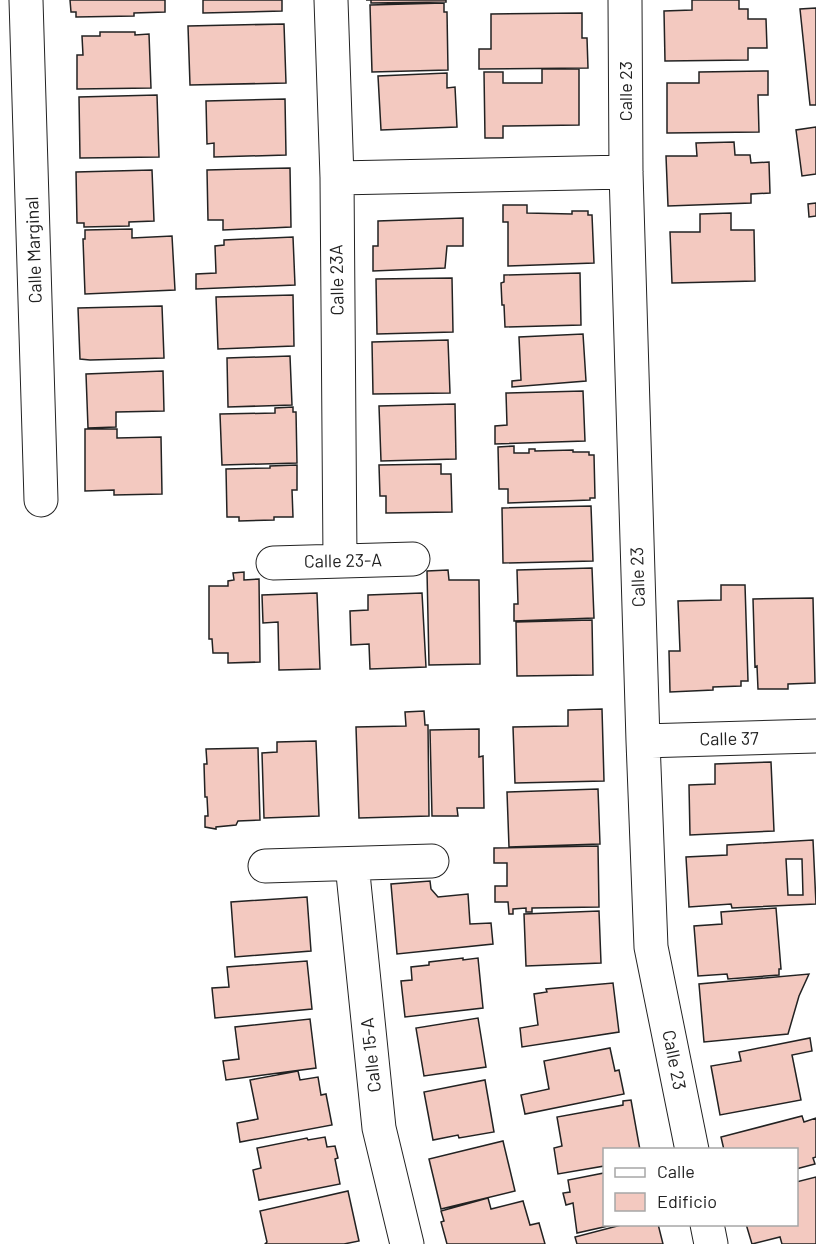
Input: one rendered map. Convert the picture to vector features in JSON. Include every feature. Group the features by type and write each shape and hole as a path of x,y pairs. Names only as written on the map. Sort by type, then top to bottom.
{"street":[{"name":"Calle Marginal","path":"26,0 41,500"},
{"name":"Calle 23A","path":"331,0 337,178 340,561"},
{"name":"Calle 23","path":"626,0 626,172 651,947 692,1148"},
{"path":"337,178 626,172"},
{"name":"Calle 23-A","path":"273,562 412,560"},
{"name":"Calle 37","path":"643,741 816,736"},
{"path":"265,866 432,861"},
{"name":"Calle 15-A","path":"352,864 379,1128 407,1244"},
{"path":"707,1226 711,1244"}],"building":[{"path":"70,0 165,0 165,12 134,13 134,16 76,17 76,12 71,12"},
{"path":"203,0 282,0 282,11 203,13"},
{"path":"371,0 446,0 446,2 371,3"},
{"path":"692,0 739,0 739,9 748,9 748,19 766,19 767,48 748,48 748,60 665,61 664,11 692,10"},
{"path":"444,3 444,12 447,12 448,70 372,72 370,5"},
{"path":"816,8 816,105 810,105 800,9"},
{"path":"582,13 582,38 587,38 588,68 479,69 479,49 491,49 491,14"},
{"path":"284,24 286,83 190,85 188,26"},
{"path":"100,32 149,34 151,88 77,89 77,55 83,55 82,36 100,36"},
{"path":"542,69 579,69 579,125 503,126 503,138 485,138 484,72 503,72 503,83 542,83"},
{"path":"768,71 768,95 758,95 759,132 667,133 667,83 699,83 699,72"},
{"path":"447,73 447,88 455,87 457,127 381,130 378,76"},
{"path":"157,95 159,157 80,158 79,97"},
{"path":"285,99 286,155 214,157 214,143 207,144 206,101"},
{"path":"816,127 816,174 802,176 796,130"},
{"path":"734,142 735,155 750,155 751,163 769,162 770,193 751,194 751,203 668,206 666,156 697,156 696,143"},
{"path":"290,168 291,227 223,230 223,220 208,220 207,170"},
{"path":"152,170 154,221 129,222 129,226 84,227 84,223 77,223 76,172"},
{"path":"816,203 816,216 809,217 808,204"},
{"path":"503,205 527,205 527,213 572,214 572,211 588,211 588,215 592,215 594,263 508,266 508,222 503,222"},
{"path":"731,213 731,230 754,230 755,281 672,283 670,232 700,232 700,214"},
{"path":"463,218 463,246 447,246 445,268 373,271 373,246 378,246 378,221"},
{"path":"132,229 132,238 172,236 175,290 85,294 83,239 85,239 85,230"},
{"path":"293,237 295,285 196,289 196,274 216,273 215,246 224,245 224,240"},
{"path":"580,273 581,325 505,327 501,283 504,282 504,275"},
{"path":"452,278 453,332 377,334 376,279"},
{"path":"293,295 294,346 218,349 216,297"},
{"path":"162,306 164,358 80,359 78,308"},
{"path":"583,334 586,381 512,387 512,381 521,380 519,337"},
{"path":"448,340 450,393 373,394 372,342"},
{"path":"290,356 292,405 228,407 227,358"},
{"path":"163,371 164,411 116,412 116,427 88,428 86,374"},
{"path":"583,391 585,441 495,444 495,426 507,425 506,393"},
{"path":"455,404 456,459 381,461 379,406"},
{"path":"293,407 293,412 296,412 297,463 222,465 220,414 275,413 275,408"},
{"path":"85,429 117,429 117,438 161,437 162,494 114,495 114,490 85,491"},
{"path":"514,446 514,453 529,453 529,449 535,449 535,451 573,450 573,452 589,452 589,455 594,455 595,498 508,503 508,489 499,489 498,447"},
{"path":"441,464 441,474 451,474 452,512 386,513 386,496 380,496 379,465"},
{"path":"297,465 297,490 292,490 293,517 239,521 239,517 227,517 226,469"},
{"path":"591,506 593,561 503,563 502,508"},
{"path":"592,568 594,618 514,621 514,604 518,604 517,570"},
{"path":"448,570 449,580 479,580 480,664 429,665 427,571"},
{"path":"244,572 244,580 259,579 260,662 228,663 228,653 213,653 212,639 209,639 209,586 228,586 228,581 234,580 233,573"},
{"path":"721,585 745,585 748,681 741,681 741,686 713,687 713,690 670,692 669,651 680,651 678,601 721,600"},
{"path":"317,593 320,669 279,670 278,622 263,623 262,595"},
{"path":"422,593 426,667 370,669 369,644 351,645 350,611 368,610 368,595"},
{"path":"813,598 815,683 788,684 788,689 758,689 753,599"},
{"path":"592,620 593,675 517,676 516,622"},
{"path":"602,709 604,781 515,783 513,727 568,726 568,710"},
{"path":"424,711 425,725 428,725 429,816 359,818 356,727 406,726 405,712"},
{"path":"479,729 479,757 483,756 484,808 457,808 458,816 432,816 430,730"},
{"path":"316,741 319,816 264,818 262,753 277,752 277,742"},
{"path":"258,748 260,820 238,821 236,825 216,827 216,829 205,827 205,816 208,816 204,764 207,764 206,749"},
{"path":"771,762 774,831 690,835 689,785 715,784 715,764"},
{"path":"598,789 600,844 509,847 507,792"},
{"path":"813,840 816,904 732,908 731,904 689,907 686,857 727,855 727,845","holes":["786,859 802,859 803,895 788,895"]},
{"path":"598,846 599,907 532,908 532,912 526,912 526,908 513,909 513,914 509,914 508,902 495,902 495,886 507,886 507,863 494,863 494,848"},
{"path":"430,881 431,889 438,897 468,894 470,924 491,923 493,944 397,954 391,884"},
{"path":"307,897 311,951 235,957 231,902"},
{"path":"776,908 781,969 779,969 779,975 728,979 727,974 698,976 694,926 722,924 721,912"},
{"path":"599,911 601,963 526,966 524,914"},
{"path":"463,958 463,960 478,958 483,1008 405,1017 401,981 412,980 411,967 429,965 429,962"},
{"path":"307,961 312,1009 215,1018 212,988 229,987 227,967"},
{"path":"809,974 799,996 788,1034 704,1042 699,984"},
{"path":"613,983 619,1032 522,1047 520,1028 538,1025 534,994 547,992 546,989"},
{"path":"478,1018 486,1067 424,1076 416,1028"},
{"path":"310,1019 316,1068 226,1080 223,1061 239,1059 235,1027"},
{"path":"810,1038 812,1051 792,1055 801,1100 720,1115 711,1066 741,1061 739,1052"},
{"path":"610,1048 615,1071 619,1070 624,1094 525,1114 521,1095 549,1089 544,1061"},
{"path":"298,1071 300,1080 318,1077 321,1095 326,1094 332,1125 240,1142 237,1123 258,1119 250,1080"},
{"path":"485,1080 494,1132 433,1140 424,1092"},
{"path":"631,1100 640,1148 603,1148 603,1166 558,1174 554,1148 562,1146 557,1117 623,1105 623,1101"},
{"path":"802,1116 804,1122 816,1118 816,1157 813,1158 815,1164 798,1168 798,1148 724,1148 721,1137"},
{"path":"325,1137 327,1147 335,1146 340,1184 259,1200 253,1170 261,1168 257,1148 307,1138 308,1140"},
{"path":"503,1141 515,1191 441,1209 429,1159"},
{"path":"603,1173 603,1226 608,1226 577,1233 573,1203 566,1205 563,1193 570,1192 568,1180"},
{"path":"816,1177 816,1244 782,1244 780,1237 752,1244 747,1226 798,1226 798,1182"},
{"path":"348,1191 359,1241 344,1244 265,1244 267,1242 260,1211"},
{"path":"488,1198 491,1209 523,1201 530,1225 539,1223 545,1244 447,1244 441,1222 444,1221 441,1211"},
{"path":"617,1226 658,1226 663,1244 577,1244 575,1237"}]}
